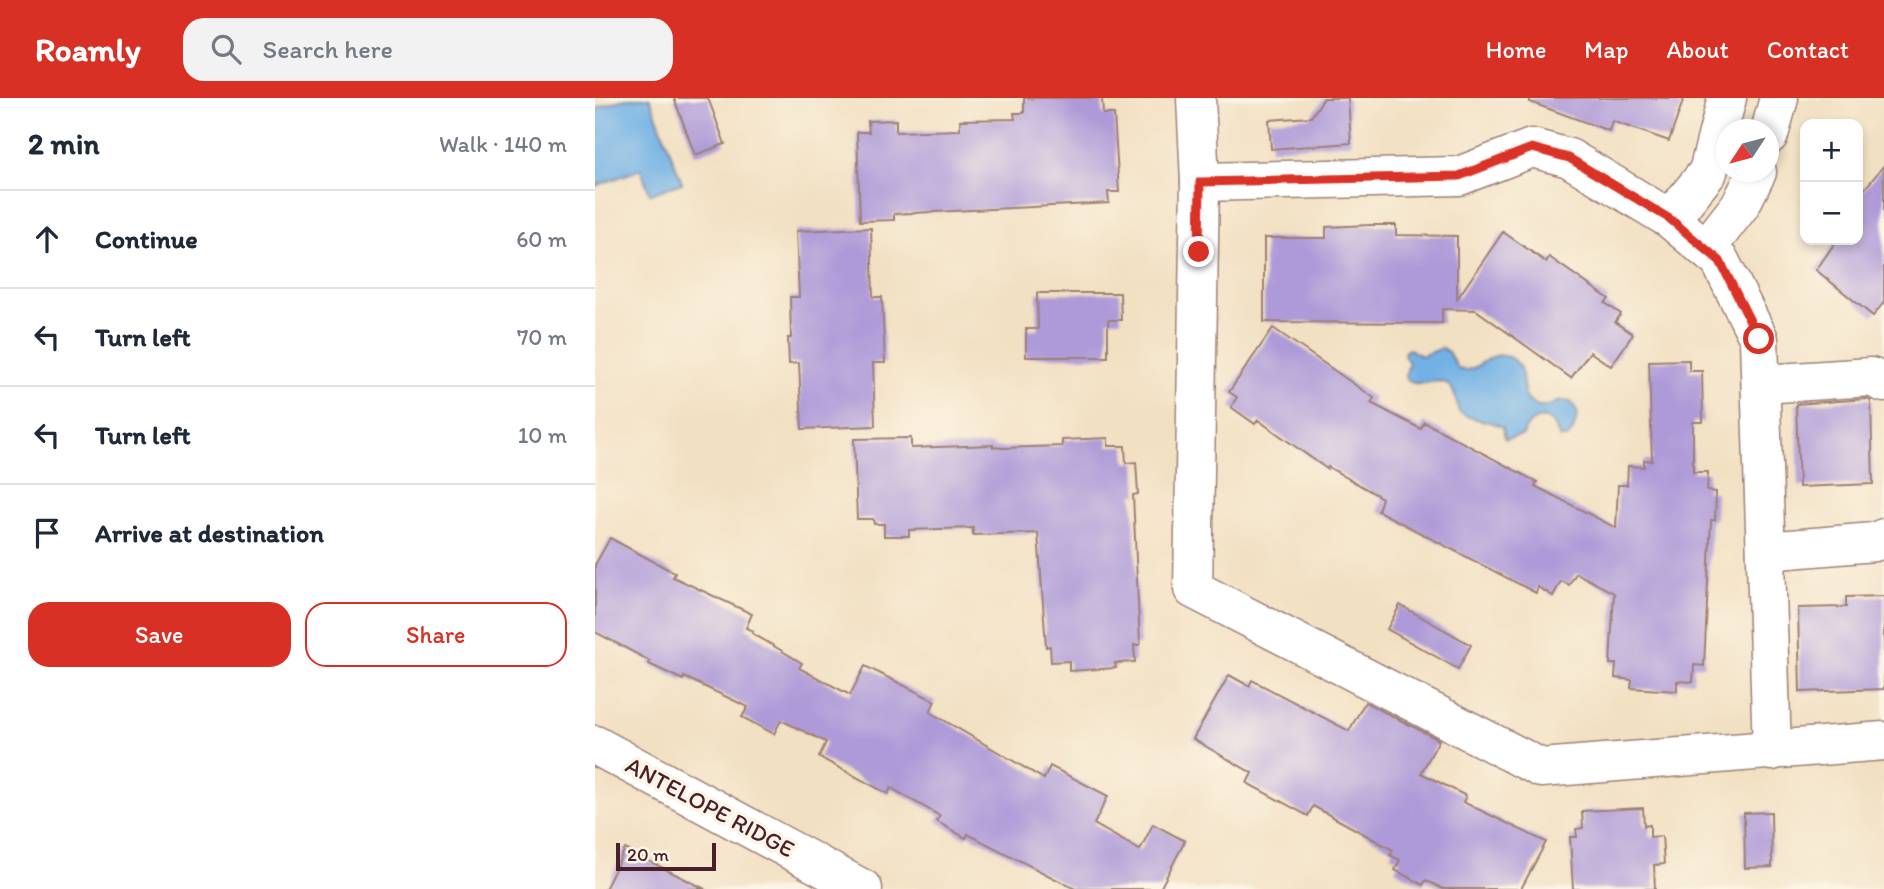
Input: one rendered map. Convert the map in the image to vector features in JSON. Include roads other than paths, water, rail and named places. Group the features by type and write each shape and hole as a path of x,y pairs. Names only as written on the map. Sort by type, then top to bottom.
{"street":[{"path":"1196,98 1200,182 1193,589 1541,768 1884,741"},
{"path":"1670,219 1708,172 1727,98"},
{"path":"1773,119 1779,98"},
{"path":"1200,182 1459,176 1532,148 1569,158 1670,219 1720,261 1759,339 1772,751"},
{"path":"1706,249 1741,204 1752,182"},
{"path":"1761,384 1871,377 1884,383"},
{"path":"1766,551 1874,542 1884,537"},
{"name":"ANTELOPE RIDGE","path":"597,752 863,889"}],"water":[{"path":"626,98 650,98 682,183 650,194 641,169 595,186 595,109"},
{"path":"1442,348 1448,352 1458,369 1472,369 1494,356 1508,357 1520,368 1525,396 1529,402 1541,407 1562,401 1572,403 1578,414 1573,431 1567,438 1560,438 1553,422 1539,419 1531,422 1523,435 1505,439 1503,427 1459,412 1453,391 1447,384 1442,381 1411,382 1405,377 1409,363 1404,355 1405,351 1410,349 1421,356"}]}
